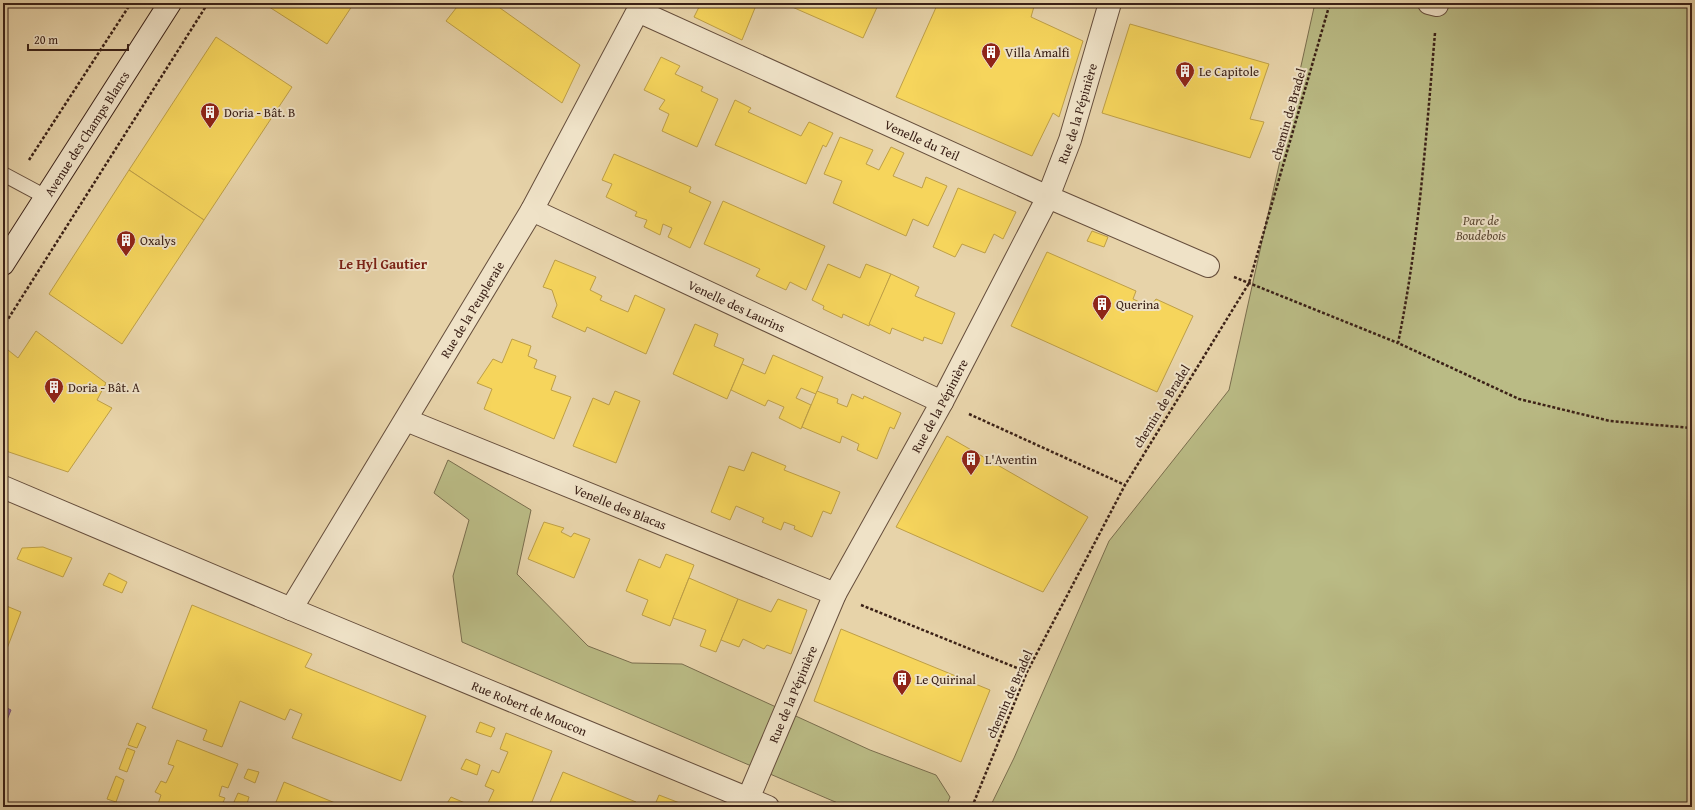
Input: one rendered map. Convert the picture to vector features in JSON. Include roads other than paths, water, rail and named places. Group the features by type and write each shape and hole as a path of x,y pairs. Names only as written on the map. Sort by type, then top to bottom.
{"street":[{"name":"Avenue des Champs Blancs","path":"3,264 170,3"},
{"name":"Rue de la Pépinière","path":"758,803 835,594 942,402 1048,197 1070,140 1110,3"},
{"name":"Venelle du Teil","path":"640,7 1048,197 1208,266"},
{"name":"Rue de la Peupleraie","path":"291,609 532,210 640,7"},
{"name":"Venelle des Laurins","path":"532,210 942,402"},
{"name":"Venelle des Blacas","path":"406,420 835,594"},
{"name":"Rue Robert de Moucon","path":"3,487 291,609 758,803"}],"lane":[{"path":"9,177 46,197"}],"place":[{"name":"Villa Amalfi","path":"991,69"},
{"name":"Le Capitole","path":"1185,88"},
{"name":"Doria - Bât. B","path":"210,129"},
{"name":"Oxalys","path":"126,257"},
{"name":"Querina","path":"1102,321"},
{"name":"Doria - Bât. A","path":"54,404"},
{"name":"L'Aventin","path":"971,476"},
{"name":"Le Quirinal","path":"902,696"}],"district":[{"name":"Le Hyl Gautier","path":"383,264"}],"park label":[{"name":"Parc de Boudebois","path":"1481,228"}]}
